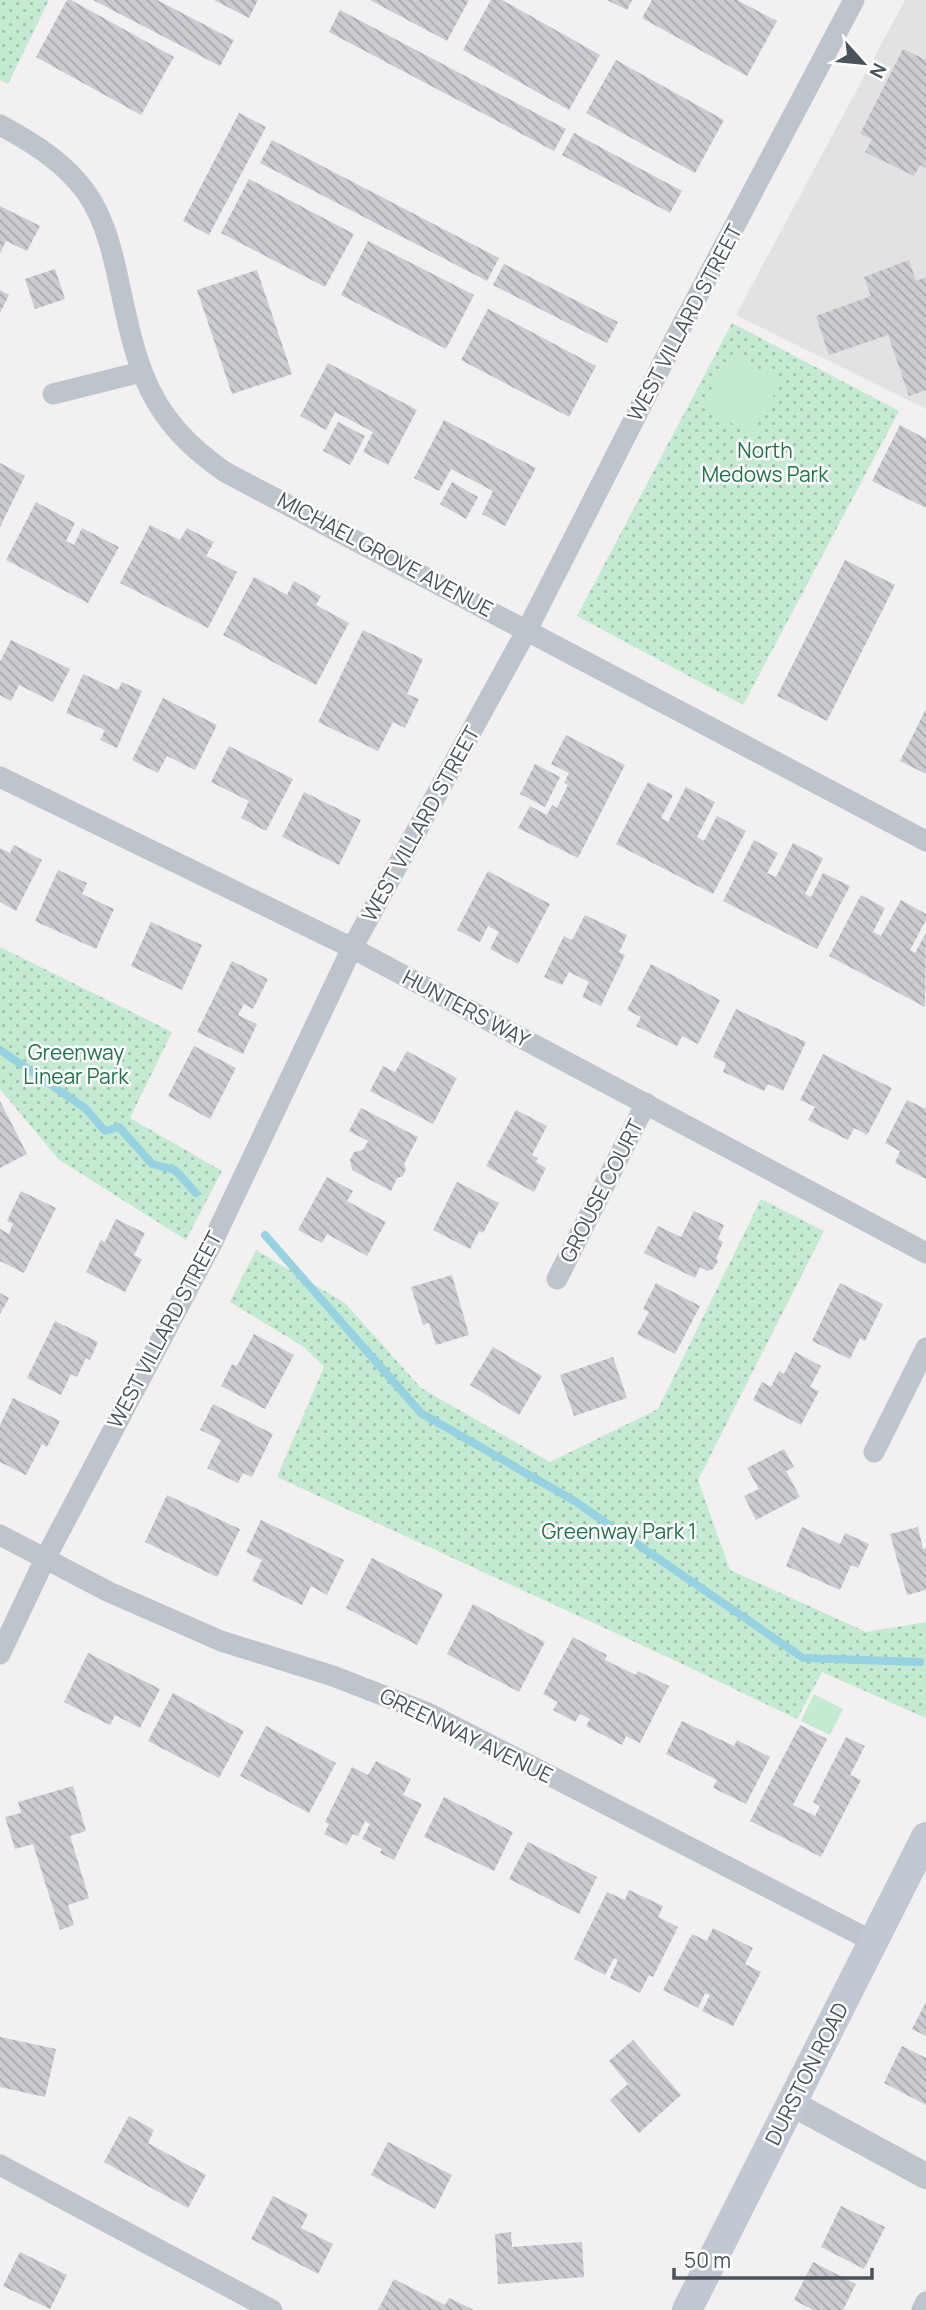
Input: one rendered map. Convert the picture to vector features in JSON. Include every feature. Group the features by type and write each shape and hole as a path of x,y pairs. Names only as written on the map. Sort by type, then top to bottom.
{"main road":[{"name":"DURSTON ROAD","path":"687,2310 926,1837"}],"street":[{"name":"WEST VILLARD STREET","path":"0,1654 45,1559 213,1241 352,948 527,630 678,333 854,0"},
{"name":"MICHAEL GROVE AVENUE","path":"0,125 52,157 90,198 112,252 141,372 150,394 185,439 204,457 225,472 926,841"},
{"path":"53,394 141,372"},
{"name":"HUNTERS WAY","path":"0,777 352,948 926,1253"},
{"name":"GROUSE COURT","path":"557,1279 646,1104"},
{"path":"874,1452 926,1348"},
{"name":"GREENWAY AVENUE","path":"0,1535 109,1592 221,1641 333,1676 428,1713 874,1942"},
{"path":"791,2103 926,2176"},
{"path":"0,2165 272,2310"},
{"path":"922,2310 926,2302"}],"shaded area":[{"path":"905,0 926,0 926,409 736,315"}],"green space":[{"path":"0,0 49,0 8,84 0,80"},
{"name":"North Medows Park","path":"732,323 899,411 743,705 577,616"},
{"path":"731,354 782,381 752,434 701,407"},
{"name":"Greenway Linear Park","path":"0,947 172,1032 130,1118 222,1171 186,1240 58,1159 0,1089"},
{"name":"Greenway Park 1","path":"761,1199 824,1231 698,1480 730,1570 866,1632 926,1622 926,1718 822,1672 797,1719 277,1477 324,1367 304,1347 230,1302 256,1250 345,1303 421,1388 550,1462 658,1409"},
{"path":"814,1694 843,1709 830,1735 801,1721"}],"building":[{"path":"67,0 174,57 141,115 36,57"},
{"path":"93,0 157,0 234,40 220,66"},
{"path":"214,0 258,0 249,18"},
{"path":"370,0 469,0 447,41"},
{"path":"491,0 502,0 600,55 569,110 463,50"},
{"path":"607,0 632,0 627,10"},
{"path":"652,0 737,0 777,21 747,76 642,18"},
{"path":"340,10 566,129 554,151 329,32"},
{"path":"903,49 926,60 926,168 920,165 914,176 865,152 872,139 860,134"},
{"path":"616,60 724,120 695,173 586,113"},
{"path":"239,113 266,127 209,235 183,221"},
{"path":"574,133 682,191 670,213 562,155"},
{"path":"272,140 499,258 487,281 260,163"},
{"path":"249,179 354,234 325,287 221,233"},
{"path":"0,206 40,226 27,251 6,241 0,253"},
{"path":"368,241 474,295 446,349 341,295"},
{"path":"909,260 916,281 926,277 926,390 909,396 888,335 829,355 816,316 871,296 864,277"},
{"path":"504,264 618,322 607,343 493,285"},
{"path":"55,269 65,299 35,309 25,279"},
{"path":"257,270 292,374 232,394 197,290"},
{"path":"0,290 9,295 0,313"},
{"path":"488,309 596,366 569,417 461,360"},
{"path":"328,363 417,410 388,465 363,452 373,432 335,412 326,430 300,416"},
{"path":"444,420 536,468 505,526 482,514 493,491 451,469 439,491 414,478"},
{"path":"338,422 365,436 350,465 323,451"},
{"path":"900,425 926,439 926,508 872,481"},
{"path":"0,463 25,476 0,527"},
{"path":"452,482 478,497 466,519 440,504"},
{"path":"36,502 75,523 66,541 74,545 82,528 119,547 88,603 6,560"},
{"path":"150,525 180,540 187,528 214,542 206,556 237,572 208,628 120,583"},
{"path":"845,560 895,585 827,721 777,696"},
{"path":"254,577 287,595 294,581 321,596 316,605 349,623 316,685 223,635"},
{"path":"363,630 423,659 407,694 419,699 405,728 393,722 378,751 318,722"},
{"path":"11,640 70,669 53,702 19,685 11,701 0,695 0,662"},
{"path":"83,674 118,690 122,682 142,691 117,748 100,740 105,730 66,713"},
{"path":"163,698 217,725 195,770 167,756 158,773 132,760"},
{"path":"926,709 926,774 900,761"},
{"path":"566,735 625,765 578,858 518,828 530,806 547,815 552,805 557,808 568,785 564,783 569,773 551,764"},
{"path":"229,746 293,779 266,831 241,818 249,801 211,782"},
{"path":"535,764 560,777 545,807 520,794"},
{"path":"648,782 673,795 661,818 668,822 686,787 715,802 697,837 704,841 717,816 746,831 713,894 616,844"},
{"path":"304,792 361,820 339,865 282,837"},
{"path":"754,840 778,853 767,873 776,877 793,843 823,858 805,894 811,897 823,873 850,886 817,949 723,901"},
{"path":"14,845 42,860 16,911 0,902 0,848 10,853"},
{"path":"58,870 87,883 82,894 114,909 96,949 35,921"},
{"path":"488,871 550,904 518,964 490,949 499,932 488,926 480,942 457,930"},
{"path":"861,895 885,908 873,932 881,936 901,900 926,914 926,920 910,950 915,953 926,933 925,1007 829,956"},
{"path":"585,915 627,935 619,952 625,955 601,1006 582,997 589,982 569,972 562,985 544,977 564,936 572,940"},
{"path":"151,922 202,945 182,990 131,966"},
{"path":"232,961 268,979 253,1009 244,1004 238,1015 257,1024 243,1054 197,1032"},
{"path":"651,964 720,1000 698,1044 682,1036 677,1046 636,1026 641,1017 627,1010"},
{"path":"736,1009 806,1042 783,1091 768,1084 764,1091 723,1072 726,1063 713,1057"},
{"path":"194,1046 236,1068 210,1119 168,1096"},
{"path":"407,1051 457,1078 433,1124 370,1091 383,1066 395,1072"},
{"path":"823,1054 892,1088 867,1135 854,1128 848,1140 808,1120 815,1107 800,1100"},
{"path":"907,1100 926,1109 926,1179 895,1163 900,1151 885,1143"},
{"path":"0,1101 27,1154 0,1168"},
{"path":"361,1108 418,1137 404,1164 406,1169 403,1176 397,1178 391,1191 352,1170 350,1160 354,1152 363,1150 368,1141 349,1131"},
{"path":"516,1110 547,1126 532,1155 538,1158 536,1162 546,1168 534,1192 486,1166"},
{"path":"327,1177 353,1191 347,1201 386,1222 367,1256 327,1234 322,1243 298,1230"},
{"path":"457,1182 499,1203 483,1233 479,1231 470,1249 433,1230"},
{"path":"21,1191 56,1208 24,1273 0,1261 0,1229 9,1234 13,1224 7,1221"},
{"path":"694,1211 724,1225 718,1239 723,1242 716,1258 718,1261 713,1269 707,1271 700,1267 695,1278 644,1253 658,1226 681,1237"},
{"path":"116,1219 145,1233 134,1255 142,1259 125,1292 86,1272 101,1240 105,1242"},
{"path":"452,1275 469,1335 436,1345 429,1323 423,1325 411,1287"},
{"path":"656,1283 700,1306 675,1354 637,1334 649,1312 643,1309"},
{"path":"840,1283 883,1304 865,1341 860,1338 850,1359 812,1341"},
{"path":"0,1293 9,1298 0,1314"},
{"path":"55,1321 98,1342 90,1360 86,1358 77,1377 71,1374 61,1395 27,1378"},
{"path":"254,1334 294,1355 265,1409 221,1386 232,1364 237,1366"},
{"path":"493,1347 542,1376 519,1415 470,1385"},
{"path":"795,1352 821,1366 810,1387 819,1391 801,1425 753,1400 762,1382 771,1387 779,1371 784,1374"},
{"path":"613,1357 627,1398 574,1416 560,1375"},
{"path":"13,1398 60,1421 47,1447 42,1444 26,1475 0,1462 0,1425"},
{"path":"213,1404 273,1434 252,1477 243,1473 238,1483 207,1468 221,1440 200,1430"},
{"path":"784,1449 794,1467 786,1471 800,1497 756,1520 744,1496 759,1489 747,1468"},
{"path":"167,1495 240,1529 217,1577 145,1542"},
{"path":"261,1520 344,1560 327,1595 311,1586 302,1605 252,1581 262,1560 246,1552"},
{"path":"802,1527 840,1544 845,1533 869,1544 858,1568 851,1565 840,1590 786,1566"},
{"path":"918,1527 923,1549 926,1548 926,1590 907,1595 890,1534"},
{"path":"372,1558 443,1594 417,1645 346,1608"},
{"path":"473,1604 545,1642 519,1692 447,1654"},
{"path":"573,1637 607,1655 605,1660 636,1675 638,1671 669,1686 640,1743 626,1736 622,1745 586,1726 590,1719 580,1714 575,1722 553,1710 558,1702 543,1694"},
{"path":"88,1653 160,1689 140,1728 115,1715 110,1725 64,1702"},
{"path":"173,1693 244,1731 219,1778 148,1741"},
{"path":"682,1721 734,1746 737,1740 770,1757 746,1804 713,1788 717,1780 666,1754"},
{"path":"800,1725 827,1739 793,1805 815,1816 820,1806 813,1802 846,1737 865,1746 850,1775 861,1780 821,1857 750,1821"},
{"path":"266,1726 336,1763 309,1813 240,1776"},
{"path":"376,1761 411,1779 403,1795 422,1804 394,1860 380,1853 382,1849 362,1839 370,1824 365,1821 358,1836 353,1834 347,1845 324,1834 329,1824 325,1822 352,1767 368,1775"},
{"path":"73,1786 86,1831 70,1836 89,1898 68,1905 74,1925 60,1930 33,1844 15,1849 5,1817 21,1813 18,1802"},
{"path":"444,1797 513,1832 494,1871 424,1837"},
{"path":"528,1842 597,1877 579,1914 509,1879"},
{"path":"629,1890 663,1906 658,1917 678,1927 653,1977 649,1975 640,1993 610,1978 618,1960 614,1958 605,1975 574,1959 607,1892 625,1900"},
{"path":"713,1928 753,1948 745,1964 761,1972 733,2026 702,2011 710,1995 705,1993 698,2008 663,1990 692,1934 707,1941"},
{"path":"926,2002 926,2036 912,2029"},
{"path":"0,2037 56,2049 45,2097 0,2087"},
{"path":"633,2040 681,2095 639,2133 610,2100 628,2084 609,2061"},
{"path":"902,2046 926,2058 926,2105 884,2083"},
{"path":"129,2116 154,2130 148,2143 206,2175 188,2208 104,2162"},
{"path":"388,2142 452,2175 435,2209 371,2175"},
{"path":"273,2196 308,2214 301,2228 333,2244 318,2274 251,2239"},
{"path":"841,2206 885,2227 864,2269 821,2247"},
{"path":"511,2232 512,2247 582,2242 584,2277 498,2284 495,2234"},
{"path":"20,2252 67,2275 50,2309 3,2286"},
{"path":"813,2262 856,2284 843,2310 813,2310 794,2300"},
{"path":"394,2279 445,2305 449,2298 474,2310 378,2310"}],"waterway":[{"path":"0,1050 85,1108 105,1131 119,1127 152,1164 175,1170 196,1193"},
{"path":"265,1235 421,1413 573,1500 803,1658 920,1662"}]}
